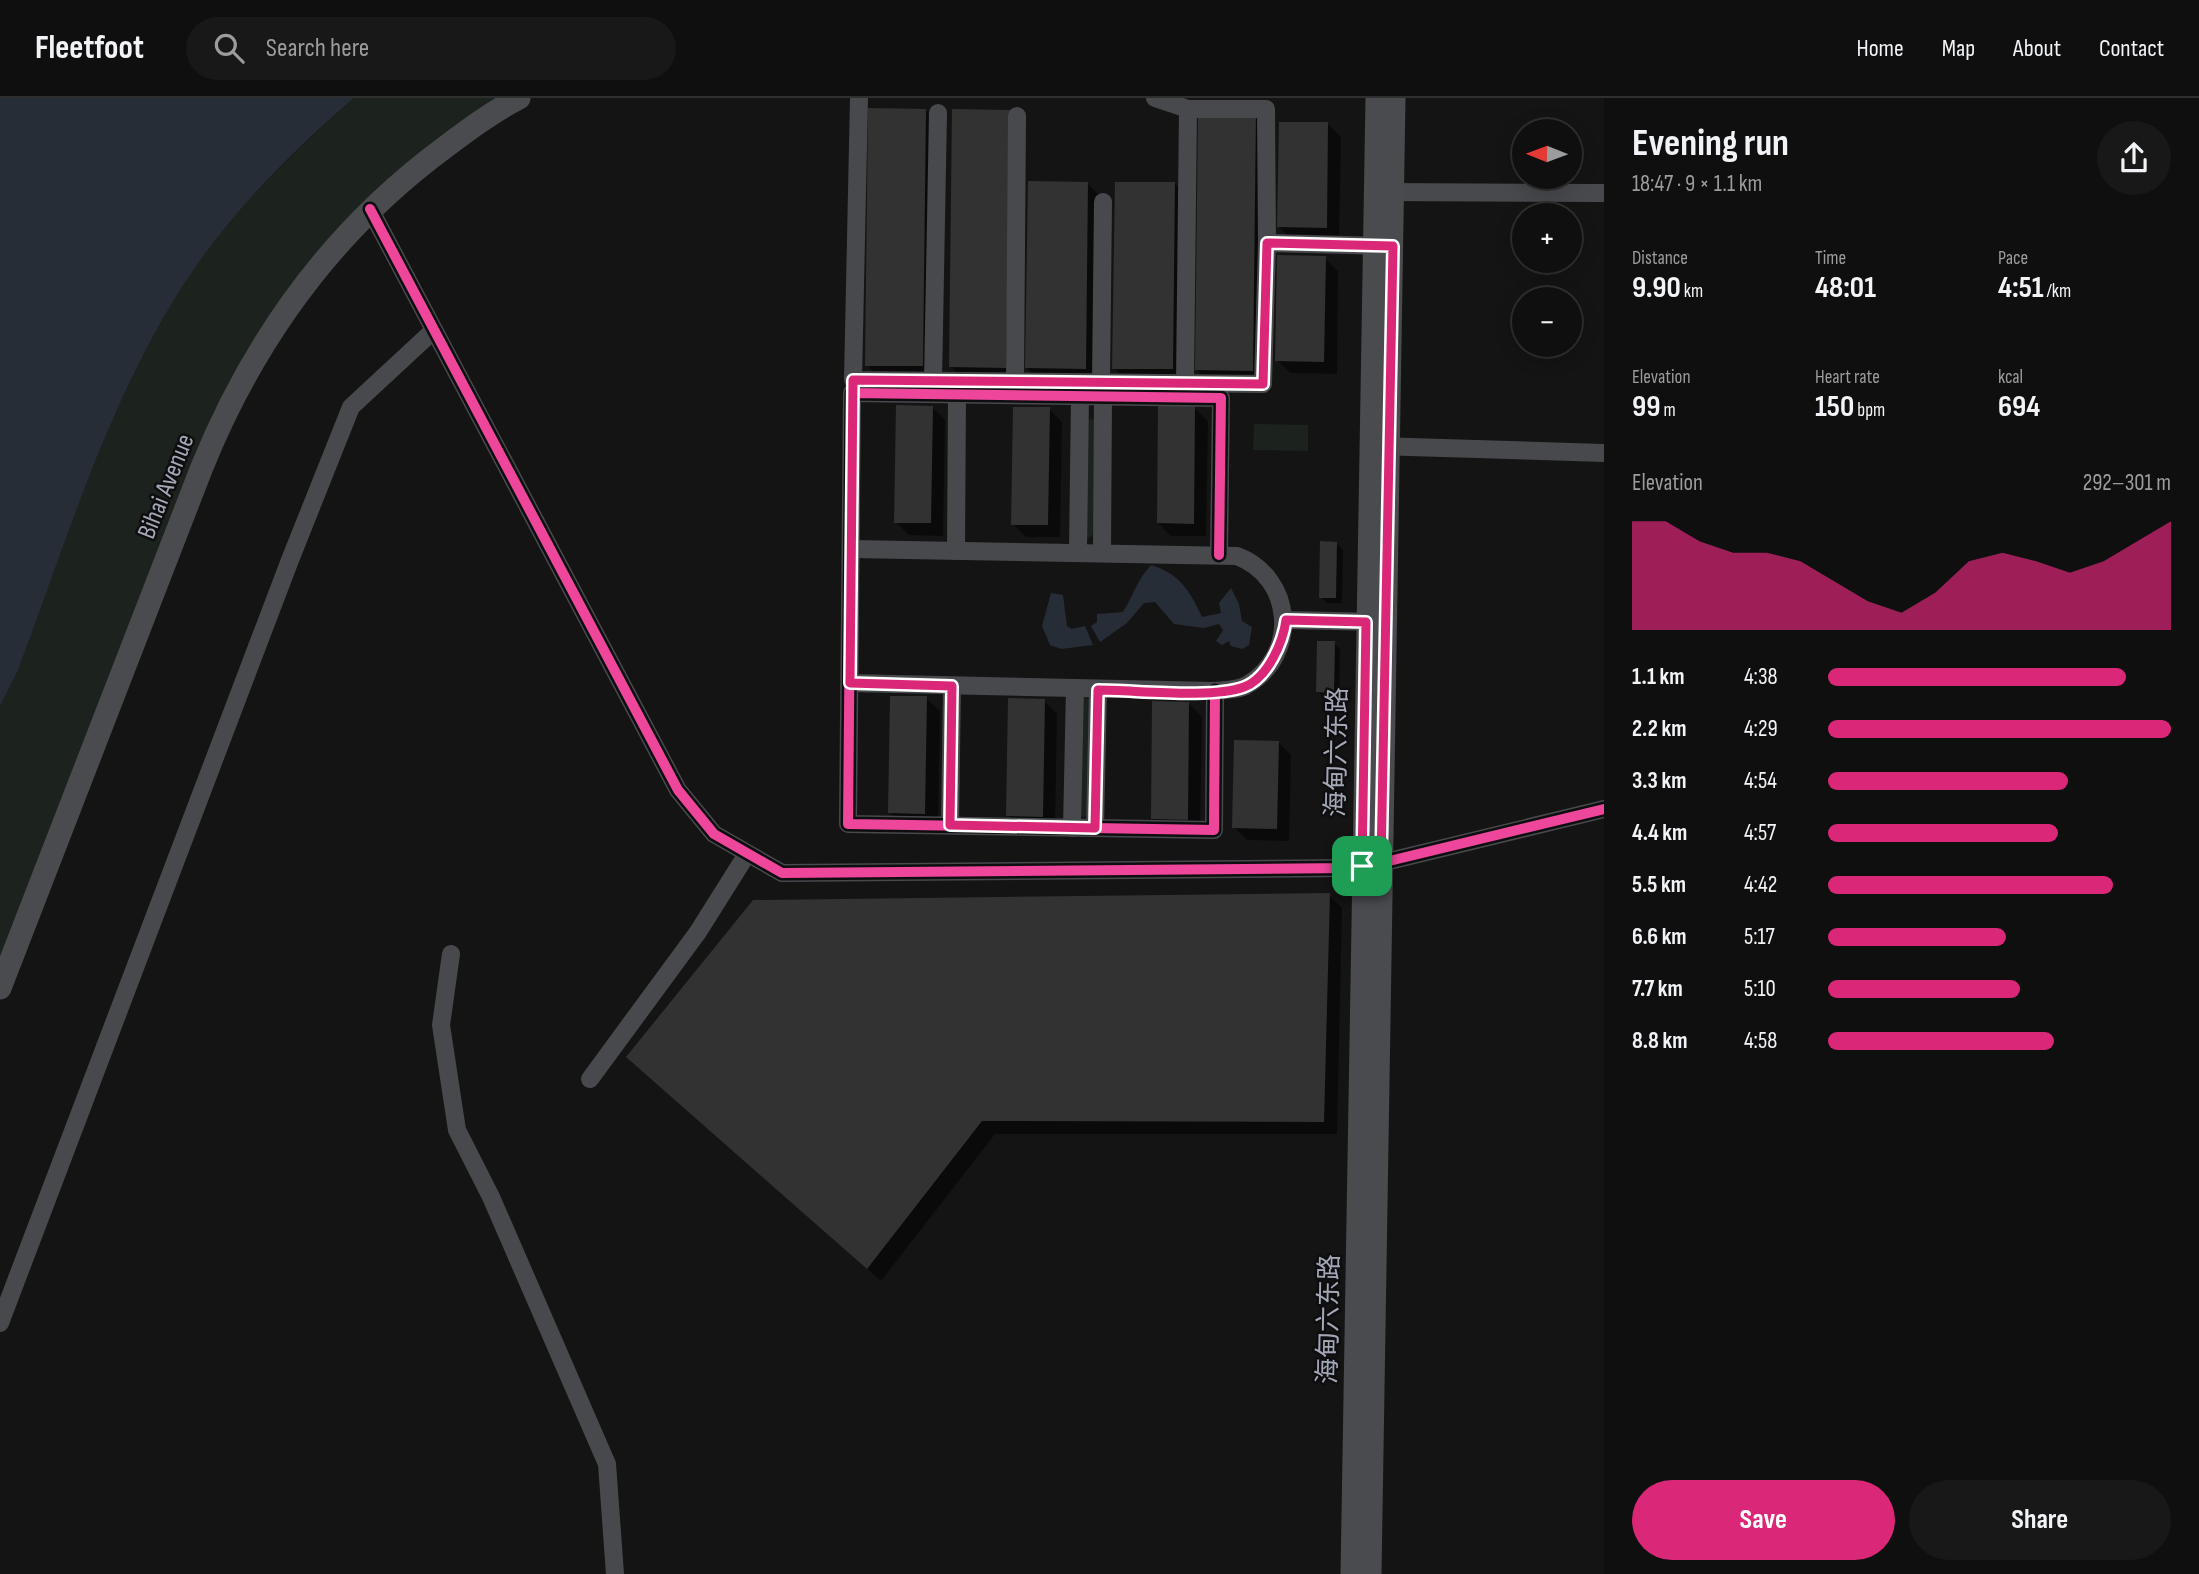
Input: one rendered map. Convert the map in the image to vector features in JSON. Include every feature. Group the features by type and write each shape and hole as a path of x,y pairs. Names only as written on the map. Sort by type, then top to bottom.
{"main road":[{"name":"Bihai Avenue","path":"0,963 203,441 248,349 306,265 349,218 430,146 503,98"},
{"name":"Bihai Avenue","path":"0,988 229,405 258,350 295,295 334,246 370,209 429,159 519,98"},
{"name":"海甸六东路","path":"1377,98 1385,192"},
{"name":"海甸六东路","path":"1352,1574 1385,192 1394,98"},
{"name":"海甸六东路","path":"1370,1574 1371,864"}],"street":[{"path":"859,98 848,824 1214,830 1215,691"},
{"path":"853,386 957,394 1080,396 1102,389 1185,383 1263,384 1267,243 1266,109 1188,109 1155,98"},
{"path":"1185,383 1188,109"},
{"path":"933,380 938,113"},
{"path":"1015,382 1017,116"},
{"path":"1385,192 1604,194"},
{"path":"1102,552 1103,202"},
{"path":"370,209 678,790 714,834 782,873 1371,864 1604,809"},
{"path":"1267,243 1384,246"},
{"path":"0,1323 290,560 352,407 434,330"},
{"path":"853,386 933,380 1015,382 1221,398 1219,555"},
{"path":"956,551 957,394"},
{"path":"1078,551 1080,396"},
{"path":"1379,446 1604,453"},
{"path":"850,683 1215,691 1246,686 1266,667 1283,638 1286,620 1270,579 1252,562 1237,556 1078,551 852,549"},
{"path":"1286,620 1375,622"},
{"path":"950,825 952,686"},
{"path":"1072,828 1075,689"},
{"path":"1095,828 1098,690"},
{"path":"590,1079 698,932 747,854"},
{"path":"451,954 441,1025 457,1130 491,1197 607,1464 615,1574"}],"shaded area":[{"path":"0,98 354,98 256,192 204,255 173,302 145,352 97,456 18,670 0,706"},
{"path":"354,98 506,98 276,306 0,963 0,706 18,670 98,455 145,351 173,301 204,255 256,192"},
{"path":"1087,420 1094,420 1094,534 1088,538 1084,537"},
{"path":"1254,424 1308,425 1308,451 1253,450"},
{"path":"1151,565 1170,573 1183,585 1202,617 1221,613 1219,603 1231,588 1239,604 1242,621 1252,627 1249,645 1242,649 1231,646 1229,641 1222,645 1216,641 1223,630 1219,624 1204,628 1174,624 1155,602 1144,603 1127,623 1100,642 1091,626 1097,622 1097,614 1123,612"},
{"path":"1051,593 1063,595 1067,626 1072,629 1085,626 1093,645 1061,649 1050,645 1042,626"},
{"path":"1084,698 1090,699 1089,814 1085,817 1080,816"}],"building":[{"path":"868,108 926,109 923,366 865,366"},
{"path":"952,109 1010,110 1006,368 949,367"},
{"path":"1198,112 1256,113 1253,371 1195,370"},
{"path":"1279,122 1328,122 1327,228 1277,227"},
{"path":"1028,181 1088,182 1086,369 1025,368"},
{"path":"1115,182 1175,182 1173,369 1112,369"},
{"path":"1277,255 1326,256 1324,362 1275,361"},
{"path":"896,405 933,406 931,523 894,523"},
{"path":"1158,405 1195,406 1194,524 1157,523"},
{"path":"1013,407 1050,407 1048,525 1011,525"},
{"path":"1320,541 1337,542 1336,598 1319,598"},
{"path":"1317,641 1335,641 1334,693 1316,692"},
{"path":"890,696 927,696 925,814 888,813"},
{"path":"1008,698 1045,699 1043,817 1006,816"},
{"path":"1152,701 1189,702 1188,820 1151,819"},
{"path":"1234,740 1279,741 1277,829 1232,828"},
{"path":"1330,893 1324,1122 982,1121 867,1269 626,1057 753,900"}],"cycle path":[{"path":"370,209 678,790 714,834 782,873 1349,868 1381,863 1604,809"},
{"path":"1215,691 1214,830 848,824 852,393 1221,398 1219,555"}],"route":[{"path":"1267,243 1393,246 1381,863 1362,866 1366,622 1286,620 1283,638 1266,667 1246,686 1215,691 1098,690 1095,828 950,825 952,686 850,683 853,380 1263,384 1267,243"}]}
